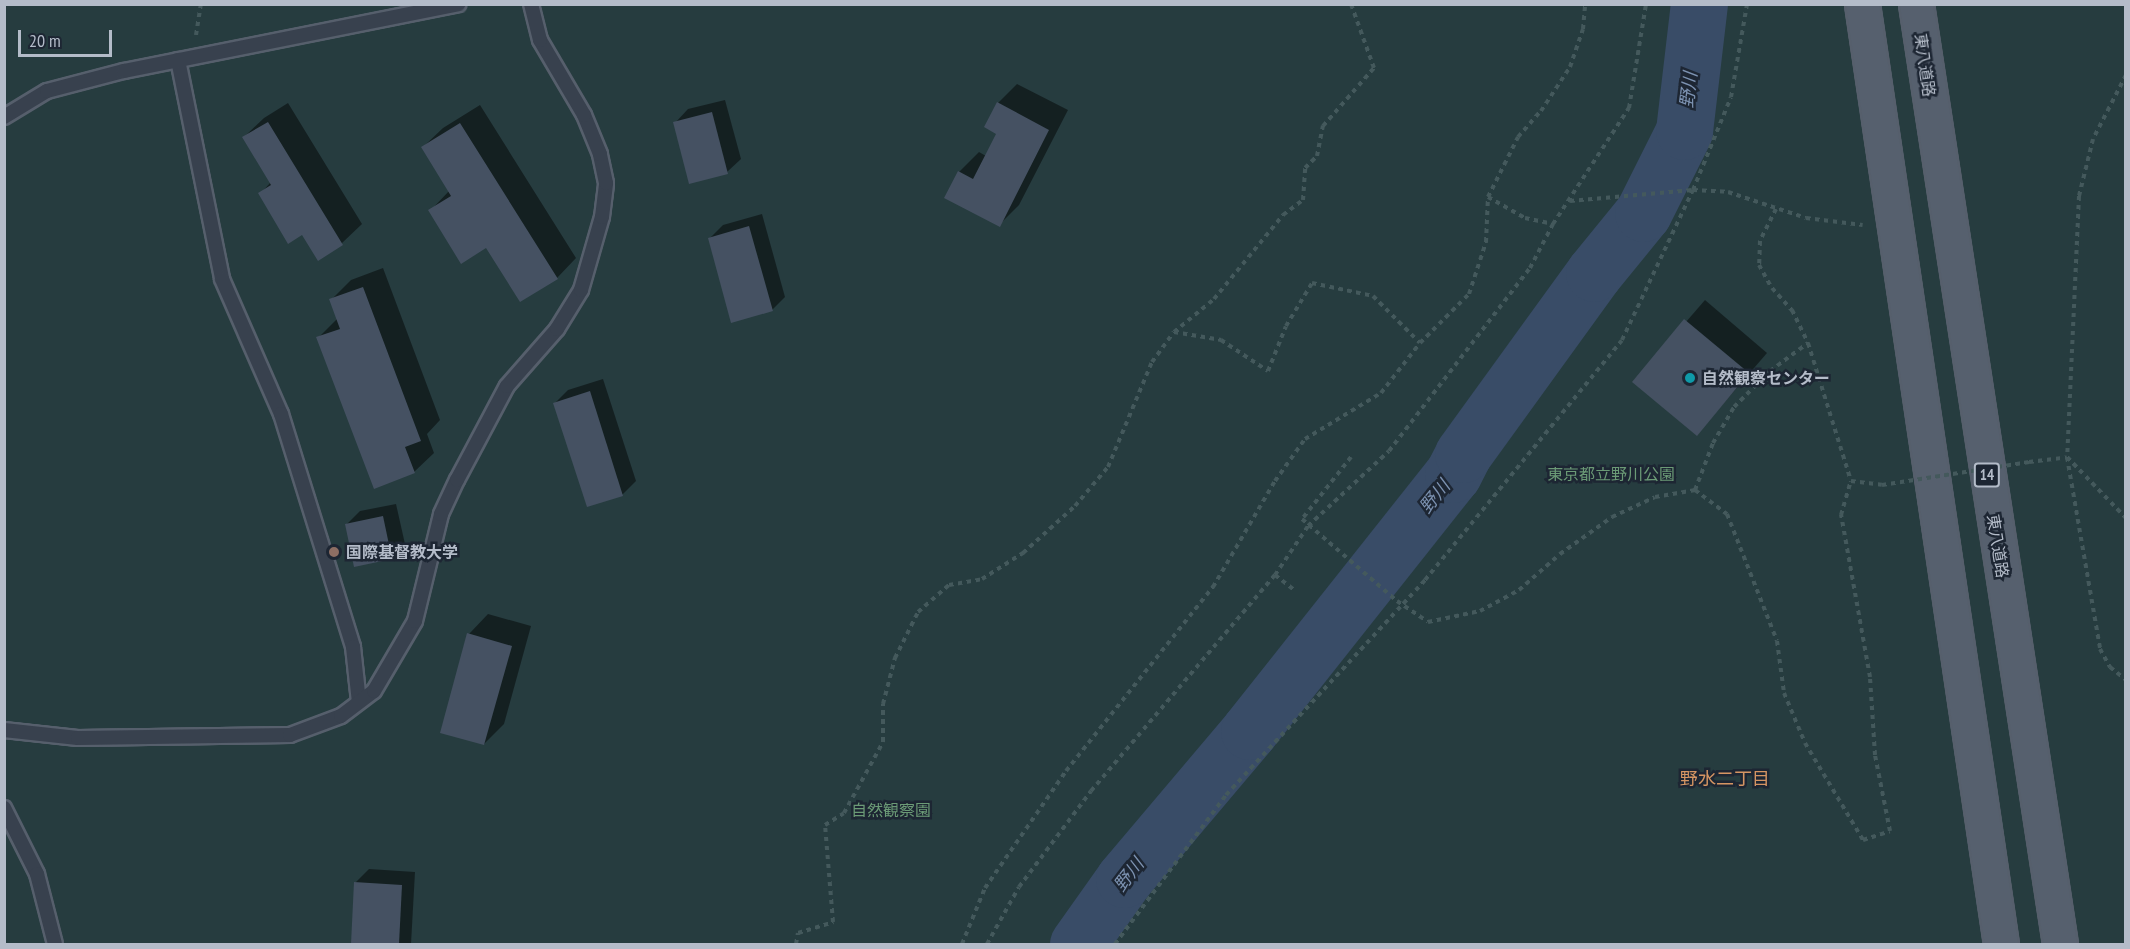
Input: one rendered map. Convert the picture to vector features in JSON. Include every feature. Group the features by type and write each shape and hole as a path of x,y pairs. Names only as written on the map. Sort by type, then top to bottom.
{"main road":[{"path":"1862,4 2001,945"},
{"name":"東八道路","path":"1916,4 2060,945"}],"lane":[{"path":"4,117 47,91 178,60 458,4"},
{"path":"4,730 78,738 290,735 341,716 374,690 415,621 441,514 507,386 556,329 581,290 602,217 606,183 600,154 584,115 540,40 531,4"},
{"path":"178,60 222,279 281,414 353,647 359,702"},
{"path":"4,808 37,874 55,945"}],"path":[{"path":"962,945 985,888 1066,771 1213,587 1275,481 1305,439 1381,393 1420,343 1470,294 1486,242 1488,196 1518,137 1541,111 1570,67 1583,29 1585,4"},
{"path":"987,945 1019,887 1091,791 1275,575 1308,526 1389,451 1530,268 1553,224 1629,108 1646,4"},
{"path":"1115,945 1226,795 1402,605 1622,339 1694,190 1731,97 1747,4"},
{"path":"796,945 798,933 833,922 825,825 844,813 883,742 883,704 895,658 918,612 948,585 982,579 1023,553 1075,506 1108,467 1152,362 1174,332 1214,299 1283,215 1303,200 1305,168 1317,156 1323,126 1351,98 1374,68 1351,5"},
{"path":"2126,75 2093,139 2079,196 2067,458 2100,649 2110,667 2126,680"},
{"path":"1570,201 1694,190 1728,192 1806,218 1896,228"},
{"path":"1488,196 1525,218 1553,224"},
{"path":"1351,457 1302,519 1318,536 1396,601 1428,622 1480,611 1519,590 1560,554 1612,517 1655,497 1695,489 1727,514 1777,641 1784,693 1805,743 1863,840 1890,831 1875,755 1870,677 1841,515 1851,481 1808,343 1792,310 1772,288 1759,265 1760,241 1776,209"},
{"path":"1174,332 1221,340 1268,371 1286,326 1312,283 1373,296 1420,343"},
{"path":"1695,489 1713,443 1734,407 1770,371 1808,343"},
{"path":"1851,481 1882,485 2067,458"},
{"path":"2067,458 2126,518"},
{"path":"1275,575 1293,589"}],"green space":[{"path":"5,5 2125,5 2125,944 5,944"}],"building":[{"path":"997,102 1049,130 1000,227 944,198 958,171 973,179 996,134 984,127"},
{"path":"712,112 728,174 689,184 673,122"},
{"path":"268,122 343,245 318,261 302,235 288,244 258,193 271,185 242,137"},
{"path":"460,123 558,279 520,302 486,248 461,264 428,210 451,196 421,147"},
{"path":"749,226 773,311 731,323 708,238"},
{"path":"363,287 421,441 405,447 415,473 374,489 316,337 340,329 329,299"},
{"name":"自然観察センター","path":"1684,319 1749,373 1697,436 1632,382"},
{"path":"590,391 623,496 587,507 553,403"},
{"path":"383,516 392,559 354,567 345,524"},
{"path":"467,633 512,646 484,745 440,733"},
{"path":"354,882 402,885 399,944 351,944"}],"waterway":[{"name":"野川","path":"1078,944 1124,879 1249,731 1453,474 1463,454 1594,273 1643,213 1684,131 1699,4"}],"place":[{"name":"自然観察センター","path":"1690,378"},
{"name":"国際基督教大学","path":"334,552"}],"district":[{"name":"野水二丁目","path":"1725,779"}],"park label":[{"name":"東京都立野川公園","path":"1611,474"},
{"name":"自然観察園","path":"891,810"}]}
